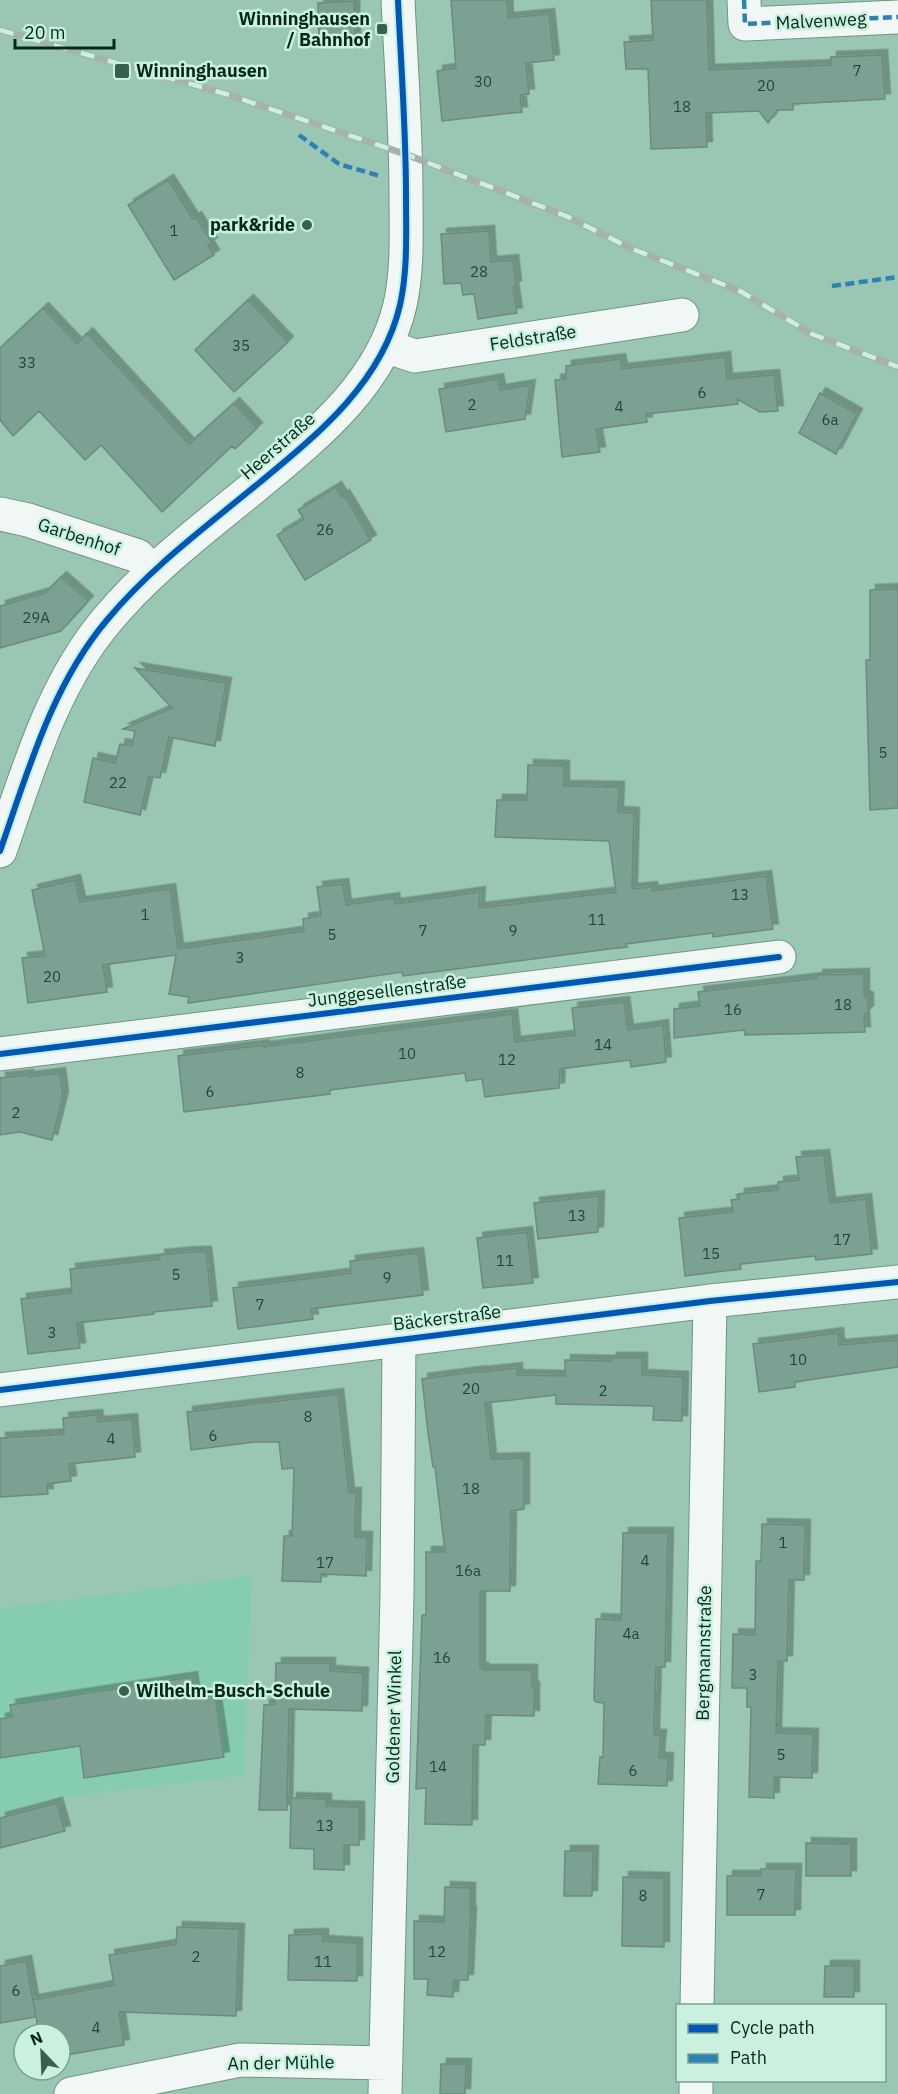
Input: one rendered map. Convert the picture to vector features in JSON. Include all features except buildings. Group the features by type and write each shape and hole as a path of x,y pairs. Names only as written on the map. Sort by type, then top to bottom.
{"street":[{"name":"Heerstraße","path":"0,851 41,736 68,677 106,621 152,571 317,435 362,385 385,346 399,307 407,260 398,0"},
{"name":"Malvenweg","path":"744,12 898,17"},
{"name":"Feldstraße","path":"385,346 415,356 682,315"},
{"name":"Garbenhof","path":"0,514 28,520 138,556 152,571"},
{"name":"Junggesellenstraße","path":"0,1054 778,957"},
{"name":"Bäckerstraße","path":"0,1390 710,1301 898,1282"},
{"name":"Bergmannstraße","path":"697,2004 710,1301"},
{"name":"Goldener Winkel","path":"386,2078 397,1594 399,1339"},
{"name":"An der Mühle","path":"71,2094 240,2060 386,2078"}],"shaded area":[{"name":"Wilhelm-Busch-Schule","path":"252,1576 244,1775 67,1797 0,1814 0,1608"}],"railway":[{"path":"0,30 226,94 405,154 566,216 630,248 740,291 812,334 898,367"}],"marked path":[{"path":"744,0 745,24 898,17"},
{"path":"299,135 339,164 380,176"},
{"path":"832,286 898,277"}],"cycle path":[{"path":"0,851 43,730 56,701 71,672 107,620 161,565 324,426 363,383 379,359 400,305 406,250 405,146 398,0"},
{"path":"0,1054 779,957"},
{"path":"0,1390 710,1301 898,1282"}],"place":[{"name":"Winninghausen / Bahnhof","path":"382,29"},
{"name":"Winninghausen","path":"122,71"},
{"name":"park&ride","path":"307,225"},
{"name":"Wilhelm-Busch-Schule","path":"124,1691"}]}
